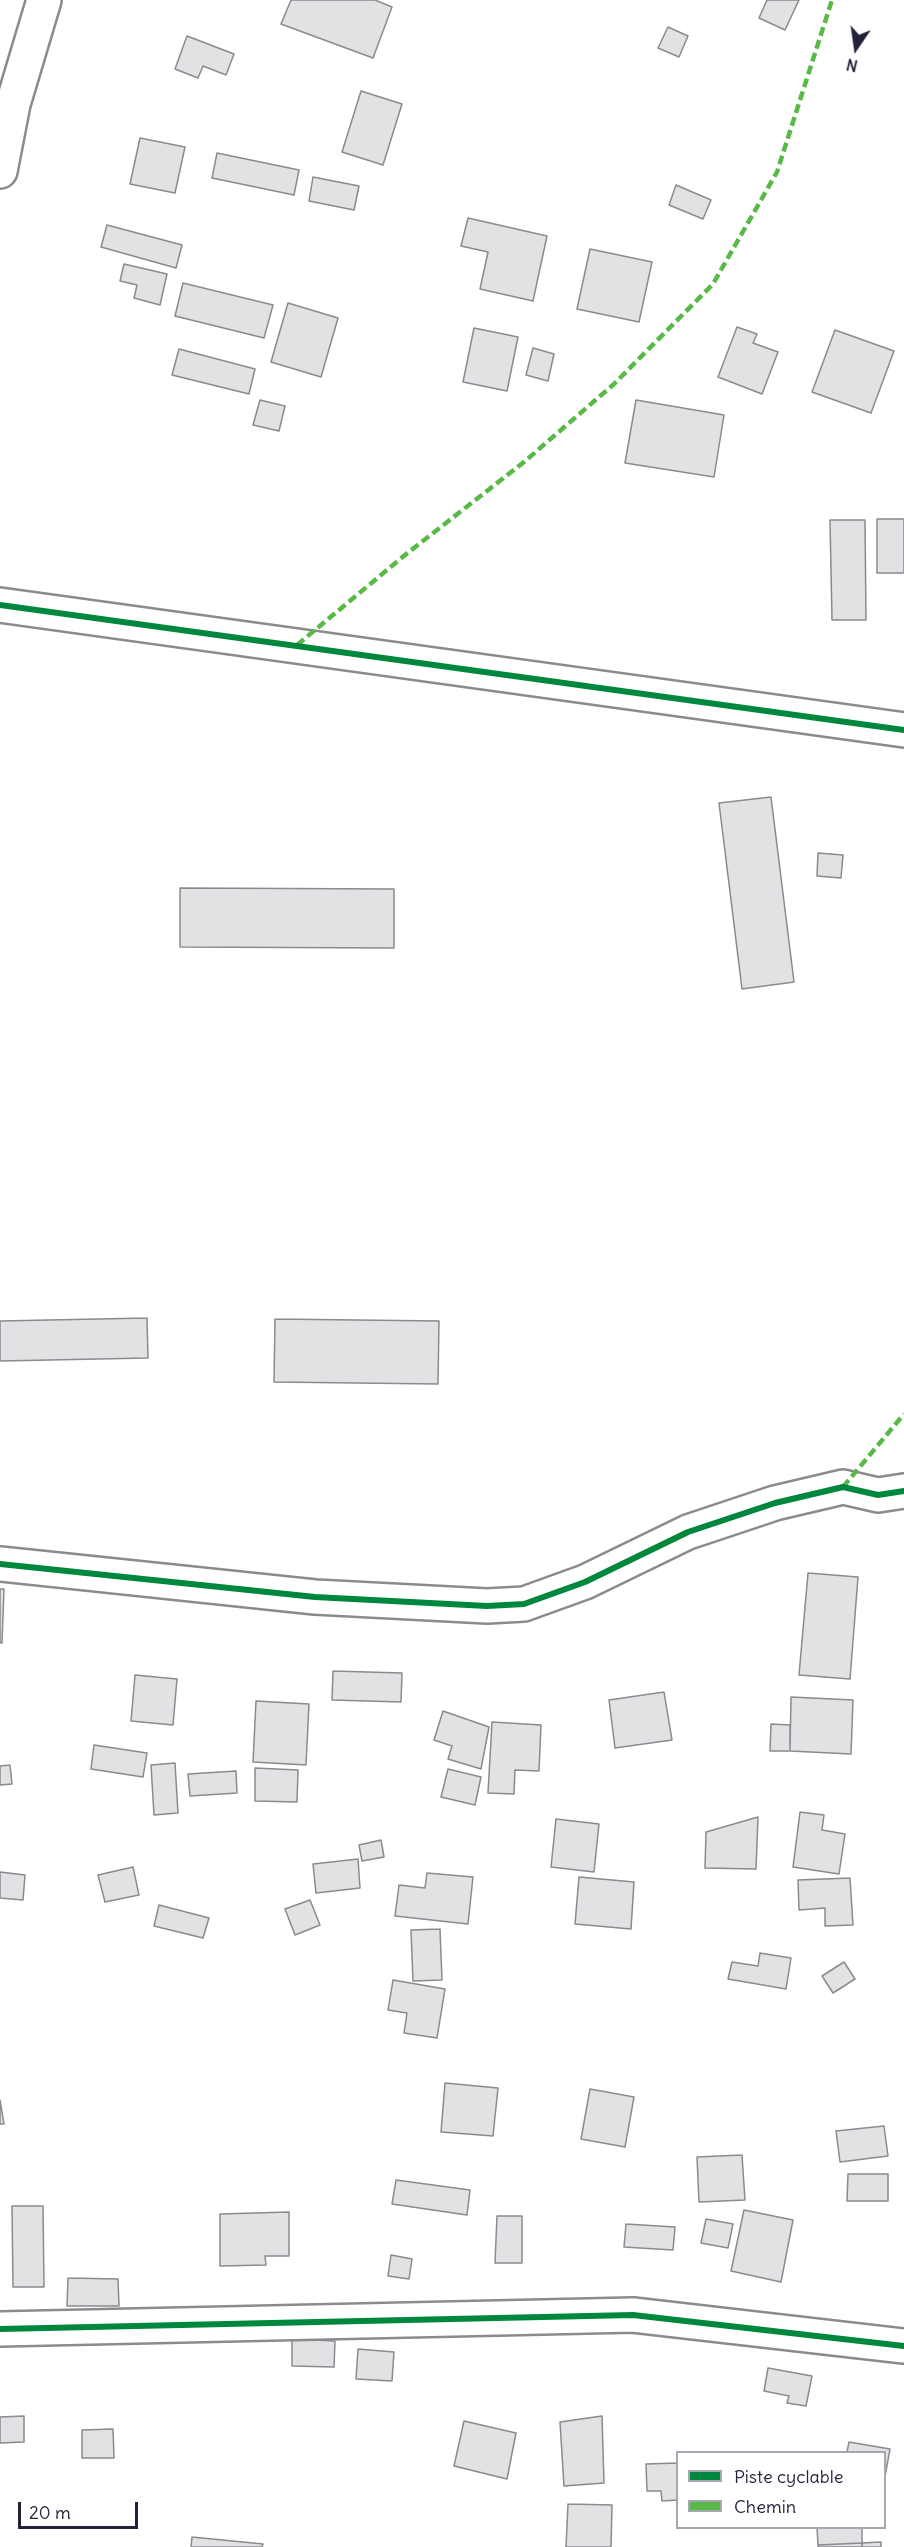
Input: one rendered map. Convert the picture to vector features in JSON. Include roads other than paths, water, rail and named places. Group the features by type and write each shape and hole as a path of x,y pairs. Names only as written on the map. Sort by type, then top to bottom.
{"street":[{"path":"0,171 13,104 44,0"},
{"path":"0,605 904,730"},
{"path":"0,1564 315,1597 488,1606 524,1604 585,1582 688,1532 775,1503 843,1487 878,1495 904,1491"},
{"path":"0,2329 633,2314 904,2346"}]}
